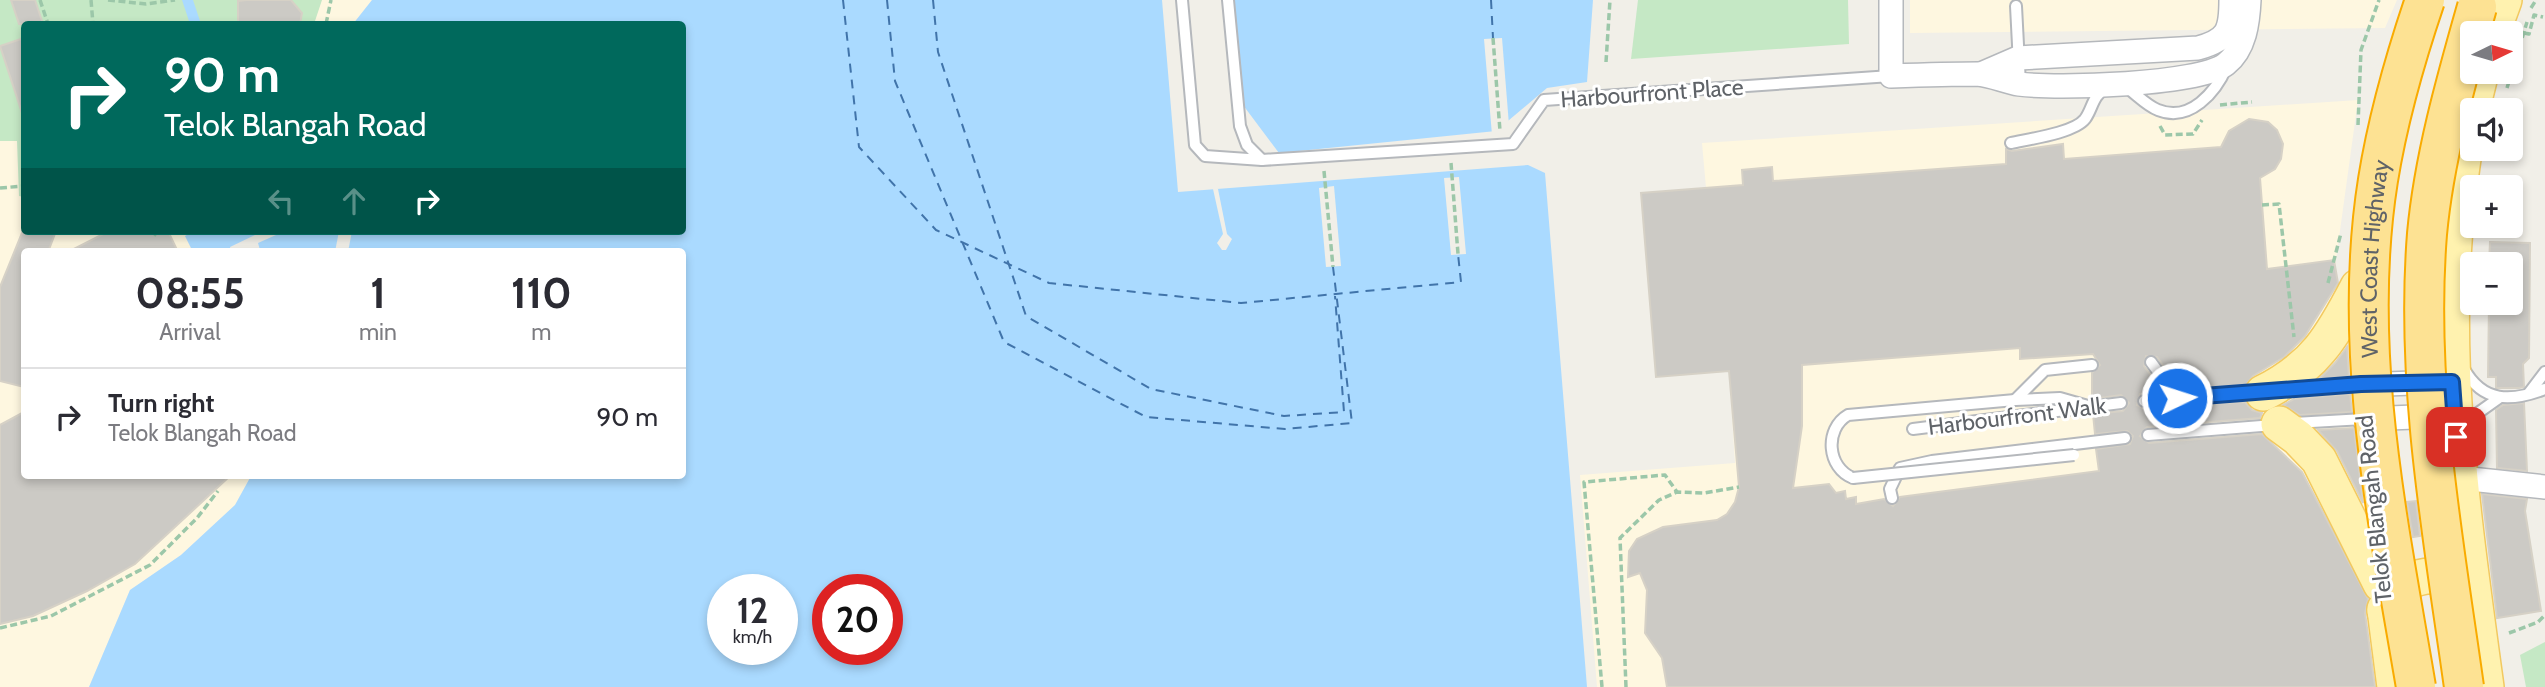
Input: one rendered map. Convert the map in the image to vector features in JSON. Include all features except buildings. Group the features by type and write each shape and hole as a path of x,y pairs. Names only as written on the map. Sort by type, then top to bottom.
{"highway":[{"name":"West Coast Highway","path":"2416,687 2380,462 2371,359 2369,284 2378,181 2386,139 2401,73 2425,0"},
{"path":"2464,687 2431,446 2424,354 2424,288 2428,232 2444,135 2499,18"}],"main road":[{"name":"Telok Blangah Road","path":"2395,687 2361,384 2342,287 2360,229 2375,129 2409,0"},
{"path":"2478,84 2466,138 2452,232 2451,336 2453,399 2474,602 2486,687"},
{"path":"2263,393 2292,379 2308,365 2332,334 2342,287"},
{"path":"2279,424 2298,438 2319,460 2383,598 2395,593 2404,584 2429,577 2457,579 2474,602"}],"street":[{"path":"1891,0 1891,76"},
{"name":"Harbourfront Place","path":"1981,74 2018,58 2198,48 2214,44 2225,35 2231,18 2231,0"},
{"path":"2228,63 2243,38 2249,0"},
{"name":"Harbourfront Place","path":"1891,76 1981,74 2020,84 2118,83 2204,74 2228,63"},
{"path":"2361,384 2453,399"},
{"path":"2364,419 2453,399"},
{"path":"2460,468 2545,487"}],"lane":[{"name":"Harbourfront Place","path":"1182,0 1195,145 1205,156 1262,160 1514,144 1544,100 1891,76"},
{"path":"1228,0 1240,127 1247,145 1262,160"},
{"path":"2016,6 2020,84"},
{"path":"2011,143 2077,125 2084,121 2092,100 2118,83 2157,110 2180,113 2206,99 2221,79 2228,63"},
{"path":"2451,336 2472,382 2480,390 2499,398 2527,396 2545,388"},
{"path":"2151,362 2180,398 2189,430"},
{"path":"2015,400 2045,370 2092,365"},
{"path":"2527,396 2545,372"},
{"path":"2144,401 2361,384"},
{"path":"2088,406 2060,398 1848,415 1836,422 1832,433 1835,466 1842,474 1853,478 2074,455 2109,440"},
{"path":"2460,468 2475,415 2499,398"},
{"name":"Harbourfront Walk","path":"1913,429 2121,403"},
{"path":"2148,435 2364,419"},
{"name":"Harbourfront Walk","path":"1892,498 1890,489 1900,468 1932,461 2125,438"}],"path":[{"path":"40,0 47,21"},
{"path":"91,0 93,21"},
{"path":"108,0 146,4 175,0"},
{"path":"327,21 331,0"},
{"path":"1606,62 1611,0"},
{"path":"2358,126 2361,50 2379,0"},
{"path":"2499,18 2536,0"},
{"path":"2499,18 2529,34 2534,15 2543,17"},
{"path":"2499,18 2504,97"},
{"path":"1493,38 1501,144"},
{"path":"1450,161 1458,254"},
{"path":"1324,171 1333,267"},
{"path":"0,188 21,186"},
{"path":"2262,205 2279,204 2294,339 2300,345"},
{"path":"2342,287 2343,227"},
{"path":"1602,687 1584,482 1665,475 1677,492"},
{"path":"1626,687 1620,538 1659,500 1677,492 1704,493 1739,487"},
{"path":"0,628 51,616 150,565 197,518 218,491"},
{"path":"2509,633 2538,622 2545,615"}],"shaded area":[{"path":"0,0 372,0 355,21 21,21 21,235 187,235 191,248 21,248 21,479 249,479 235,505 181,555 130,590 89,687 0,687"},
{"path":"1910,0 2397,0 2385,28 1910,33"},
{"path":"2358,100 2335,267 2389,687 1597,687 1580,475 1735,463 1729,371 1656,377 1641,193 1706,188 1702,143"}],"green space":[{"path":"0,0 322,0 315,21 21,21 21,196 17,141 0,141"},
{"path":"1638,0 1848,0 1849,44 1631,59"},
{"path":"2545,642 2545,687 2526,687 2520,655"}],"water":[{"path":"182,0 193,0 200,21 189,21"},
{"path":"372,0 1162,0 1178,192 1528,165 1545,173 1587,687 89,687 130,590 181,555 235,505 249,479 686,479 686,248 191,248 187,235 686,235 686,21 355,21"},
{"path":"1234,0 1593,0 1587,82 1547,88 1496,131 1279,153 1243,105"}],"pier":[{"path":"1502,38 1509,125 1492,135 1484,39"},
{"path":"1459,177 1466,254 1451,255 1444,178"},
{"path":"1334,186 1341,266 1326,267 1319,188"},
{"path":"1213,189 1218,189 1227,234 1232,239 1226,250 1222,250 1217,243 1223,234"},
{"path":"255,235 276,235 258,243 259,248 230,247"},
{"path":"338,235 351,235 349,248 336,248"}],"ferry route":[{"path":"843,0 859,147 936,230 1049,283 1241,303 1461,282 1458,254"},
{"path":"887,0 895,81 1004,342 1146,417 1285,429 1352,423 1333,267"},
{"path":"933,0 938,52 1026,316 1151,389 1284,416 1344,412 1335,296"},
{"path":"1491,0 1493,38"}],"route":[{"path":"2177,398 2361,384 2452,382 2456,437"}]}
